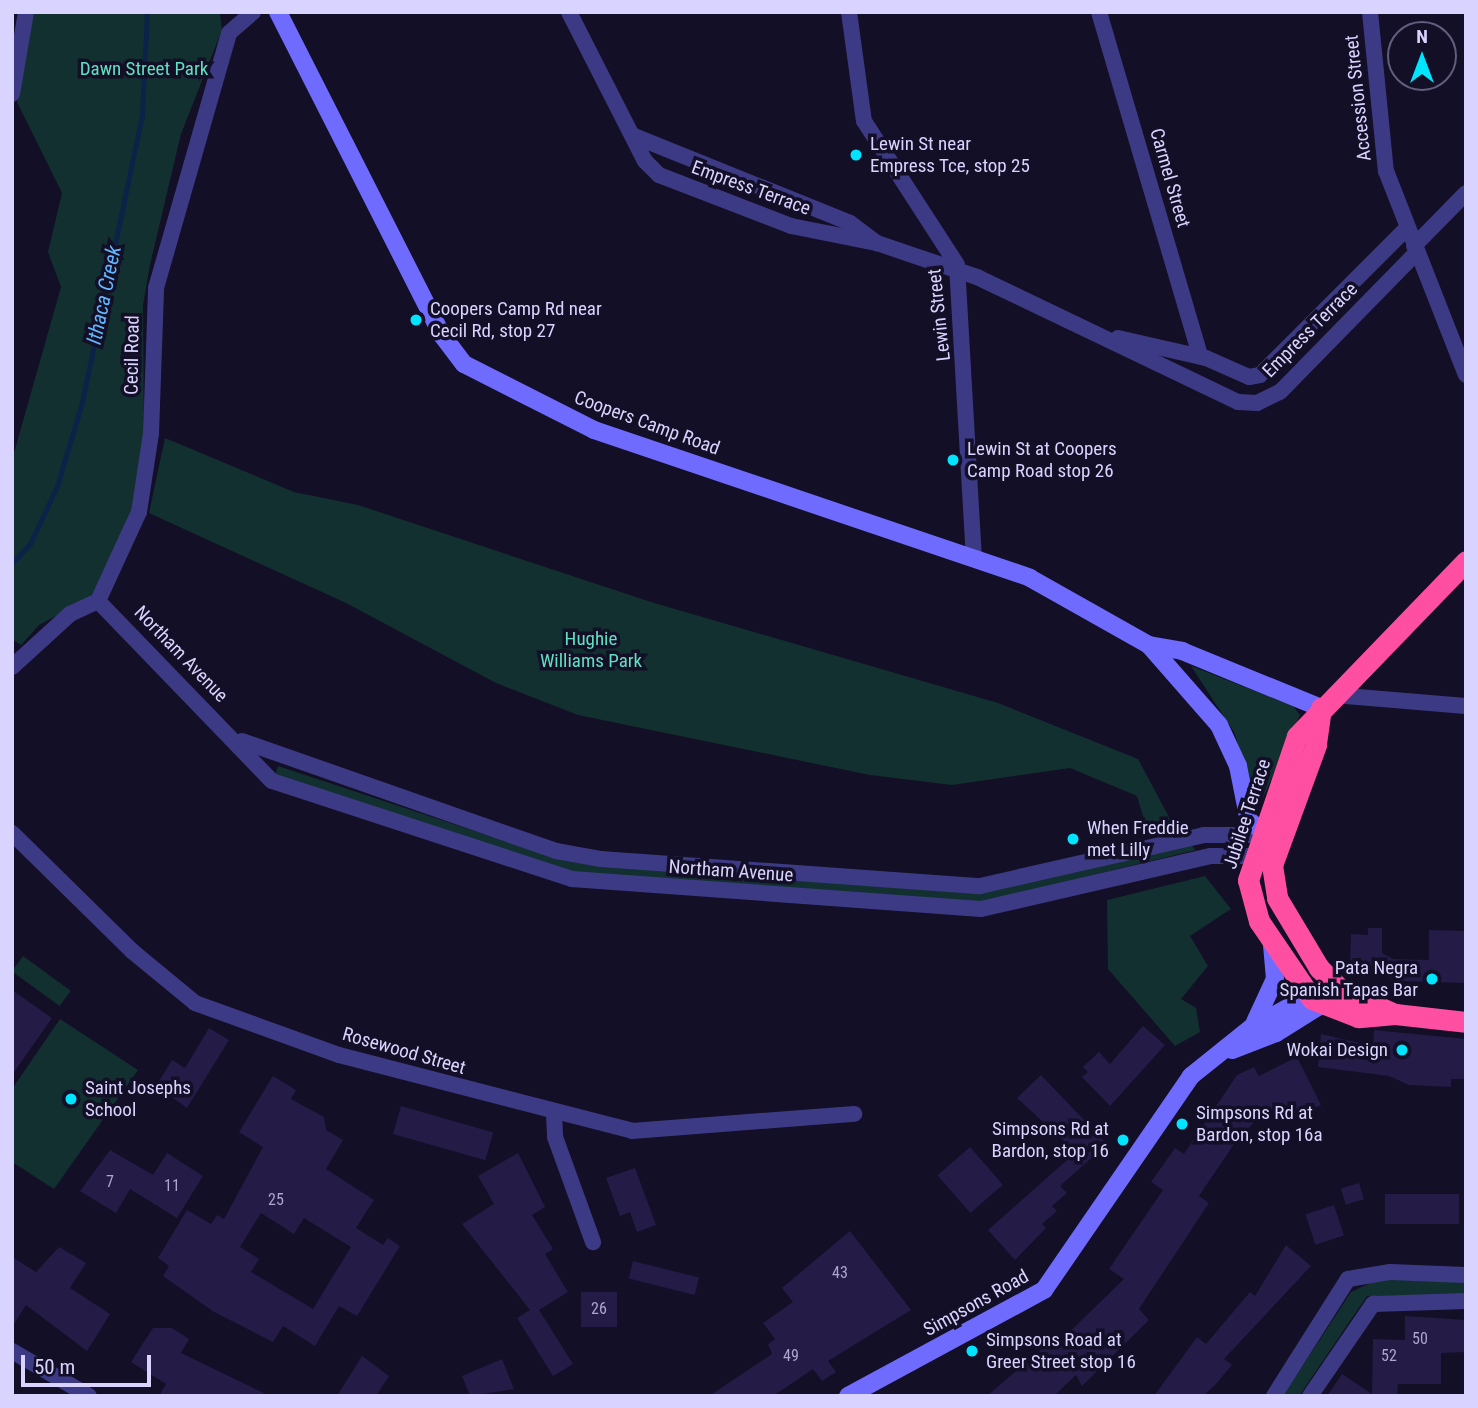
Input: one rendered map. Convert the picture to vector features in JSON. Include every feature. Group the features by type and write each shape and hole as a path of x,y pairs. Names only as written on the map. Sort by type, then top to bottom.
{"highway":[{"name":"Jubilee Terrace","path":"1315,1000 1271,941 1249,894 1258,841 1297,736 1466,561"},
{"name":"Jubilee Terrace","path":"1328,702 1316,745 1276,850 1271,874 1277,898 1337,988"},
{"path":"1258,841 1276,850"},
{"path":"1315,1000 1337,988 1395,1014"},
{"path":"1315,1000 1367,1018 1395,1014 1466,1022"}],"main road":[{"name":"Coopers Camp Road","path":"278,12 442,335 464,364 594,430 1030,578 1149,645 1182,652 1328,702"},
{"name":"Coopers Camp Road","path":"1149,645 1219,725 1238,766 1250,821 1258,841"},
{"path":"1251,1028 1275,979 1271,941"},
{"name":"Simpsons Road","path":"848,1396 1044,1290 1179,1091 1251,1028 1315,1000"},
{"name":"Simpsons Road","path":"1225,1052 1276,1033 1315,1000"}],"street":[{"path":"12,94 26,12"},
{"name":"Cecil Road","path":"98,601 139,512 151,434 156,288 166,248 229,33 253,12"},
{"name":"Empress Terrace","path":"569,12 651,169 664,178 825,236 877,243 958,271 1109,336 1160,368 1238,402 1258,403 1280,392 1466,193"},
{"name":"Lewin Street","path":"849,12 864,121 947,242 958,271 974,558"},
{"name":"Carmel Street","path":"1099,12 1200,356"},
{"name":"Accession Street","path":"1370,12 1386,171 1466,374"},
{"name":"Empress Terrace","path":"633,135 677,158 850,223 877,243"},
{"name":"Empress Terrace","path":"1109,336 1200,356 1249,377 1266,372 1407,228"},
{"path":"12,667 70,614 98,601"},
{"name":"Northam Avenue","path":"98,601 234,737 272,781 583,880 981,909 1211,856 1258,841"},
{"path":"1328,702 1466,706"},
{"name":"Northam Avenue","path":"234,737 267,755 593,859 980,886 1204,835 1258,841"},
{"name":"Rosewood Street","path":"12,833 132,951 195,1003 339,1055 554,1115 632,1131 854,1114"},
{"path":"554,1115 555,1137 593,1242"},
{"path":"1274,1396 1348,1279 1390,1272 1466,1275"},
{"path":"1310,1396 1373,1304 1466,1301"},
{"path":"12,1351 89,1396"}],"green space":[{"name":"Dawn Street Park","path":"33,12 220,12 222,30 181,134 150,265 143,305 144,431 132,507 95,595 39,625 21,645 12,639 12,460 61,287 48,252 62,193 17,102"},
{"name":"Hughie Williams Park","path":"165,438 294,492 358,505 651,602 998,703 1138,759 1176,830 1149,836 1137,796 1070,768 952,785 870,775 578,715 496,683 346,603 149,513"},
{"path":"1191,666 1293,706 1300,715 1263,798 1254,795 1234,732"},
{"path":"278,766 565,861 600,866 981,893 1190,844 1196,850 981,902 573,872 275,775"},
{"path":"1205,876 1231,909 1190,936 1208,966 1181,999 1196,1008 1200,1032 1175,1046 1108,969 1107,900"},
{"path":"23,956 71,991 60,1006 12,971"},
{"path":"60,1019 138,1070 54,1189 12,1162 12,1089"},
{"path":"1379,1279 1466,1281 1466,1295 1367,1296 1299,1396 1283,1396 1351,1292"}],"building":[{"path":"1368,928 1382,928 1382,953 1393,959 1429,960 1429,930 1466,931 1466,983 1402,981 1350,968 1351,934 1368,935"},
{"path":"12,990 52,1018 12,1075"},
{"path":"1143,1026 1165,1045 1110,1106 1082,1077 1088,1072 1083,1067 1099,1052 1110,1064"},
{"path":"209,1028 229,1040 187,1108 156,1086 172,1060 185,1068"},
{"path":"1374,1030 1466,1039 1466,1079 1451,1079 1451,1087 1409,1085 1389,1076 1318,1067 1321,1034 1373,1046"},
{"path":"1297,1057 1321,1105 1293,1118 1287,1105 1254,1122 1232,1147 1199,1196 1209,1203 1139,1309 1149,1320 1082,1386 1076,1375 1054,1396 987,1396 1050,1342 1053,1348 1124,1279 1109,1269 1163,1190 1151,1182 1175,1148 1184,1154 1237,1075 1254,1067 1259,1076"},
{"path":"1041,1075 1107,1144 1060,1186 1067,1193 1052,1206 1057,1211 1042,1224 1046,1228 1015,1260 988,1230 1076,1152 1017,1098"},
{"path":"273,1076 296,1090 291,1099 324,1117 326,1130 343,1140 326,1169 374,1200 356,1228 383,1245 388,1238 400,1246 357,1316 339,1306 315,1346 283,1326 273,1342 214,1312 163,1276 169,1266 158,1258 187,1210 211,1224 217,1215 224,1219 263,1147 239,1132","holes":["261,1213 294,1234 304,1218 351,1247 313,1309 251,1272 259,1259 240,1247"]},
{"path":"401,1106 493,1132 485,1160 393,1134"},
{"path":"970,1147 1003,1185 970,1213 938,1175"},
{"path":"110,1150 153,1175 167,1153 203,1176 177,1218 130,1189 116,1213 80,1191"},
{"path":"518,1153 545,1207 532,1215 553,1249 545,1254 568,1292 539,1310 573,1364 553,1376 517,1318 530,1310 462,1224 494,1204 478,1176"},
{"path":"635,1168 656,1225 637,1232 630,1212 620,1216 606,1178"},
{"path":"1359,1183 1364,1199 1346,1205 1341,1189"},
{"path":"1385,1194 1459,1194 1459,1224 1385,1224"},
{"path":"1334,1205 1344,1235 1315,1245 1305,1214"},
{"path":"850,1231 911,1310 828,1361 836,1372 822,1381 813,1369 773,1396 709,1396 772,1354 768,1344 775,1339 763,1323 793,1302 782,1288"},
{"path":"1286,1245 1311,1266 1224,1359 1232,1365 1215,1385 1203,1396 1154,1396 1197,1337 1206,1344 1250,1292 1255,1296"},
{"path":"59,1247 86,1263 70,1288 110,1314 87,1351 26,1305 12,1327 12,1257 36,1272"},
{"path":"633,1261 699,1277 695,1295 629,1278"},
{"path":"581,1292 617,1292 617,1327 581,1327"},
{"path":"1405,1316 1466,1320 1466,1352 1441,1353 1441,1384 1398,1384 1397,1396 1327,1396 1342,1374 1372,1394 1373,1339 1405,1340"},
{"path":"153,1328 172,1328 189,1339 181,1353 270,1396 159,1396 166,1384 131,1362"},
{"path":"362,1356 389,1376 376,1396 337,1396"},
{"path":"502,1359 514,1389 470,1396 462,1376"}],"waterway":[{"name":"Ithaca Creek","path":"12,563 30,544 57,486 82,402 142,115 147,12"}],"place":[{"name":"Lewin St near Empress Tce, stop 25","path":"856,155"},
{"name":"Coopers Camp Rd near Cecil Rd, stop 27","path":"416,320"},
{"name":"Lewin St at Coopers Camp Road stop 26","path":"953,460"},
{"name":"When Freddie met Lilly","path":"1073,839"},
{"name":"Pata Negra Spanish Tapas Bar","path":"1432,979"},
{"name":"Wokai Design","path":"1402,1050"},
{"name":"Saint Josephs School","path":"71,1099"},
{"name":"Simpsons Rd at Bardon, stop 16a","path":"1182,1124"},
{"name":"Simpsons Rd at Bardon, stop 16","path":"1123,1140"},
{"name":"Simpsons Road at Greer Street stop 16","path":"972,1351"}]}
